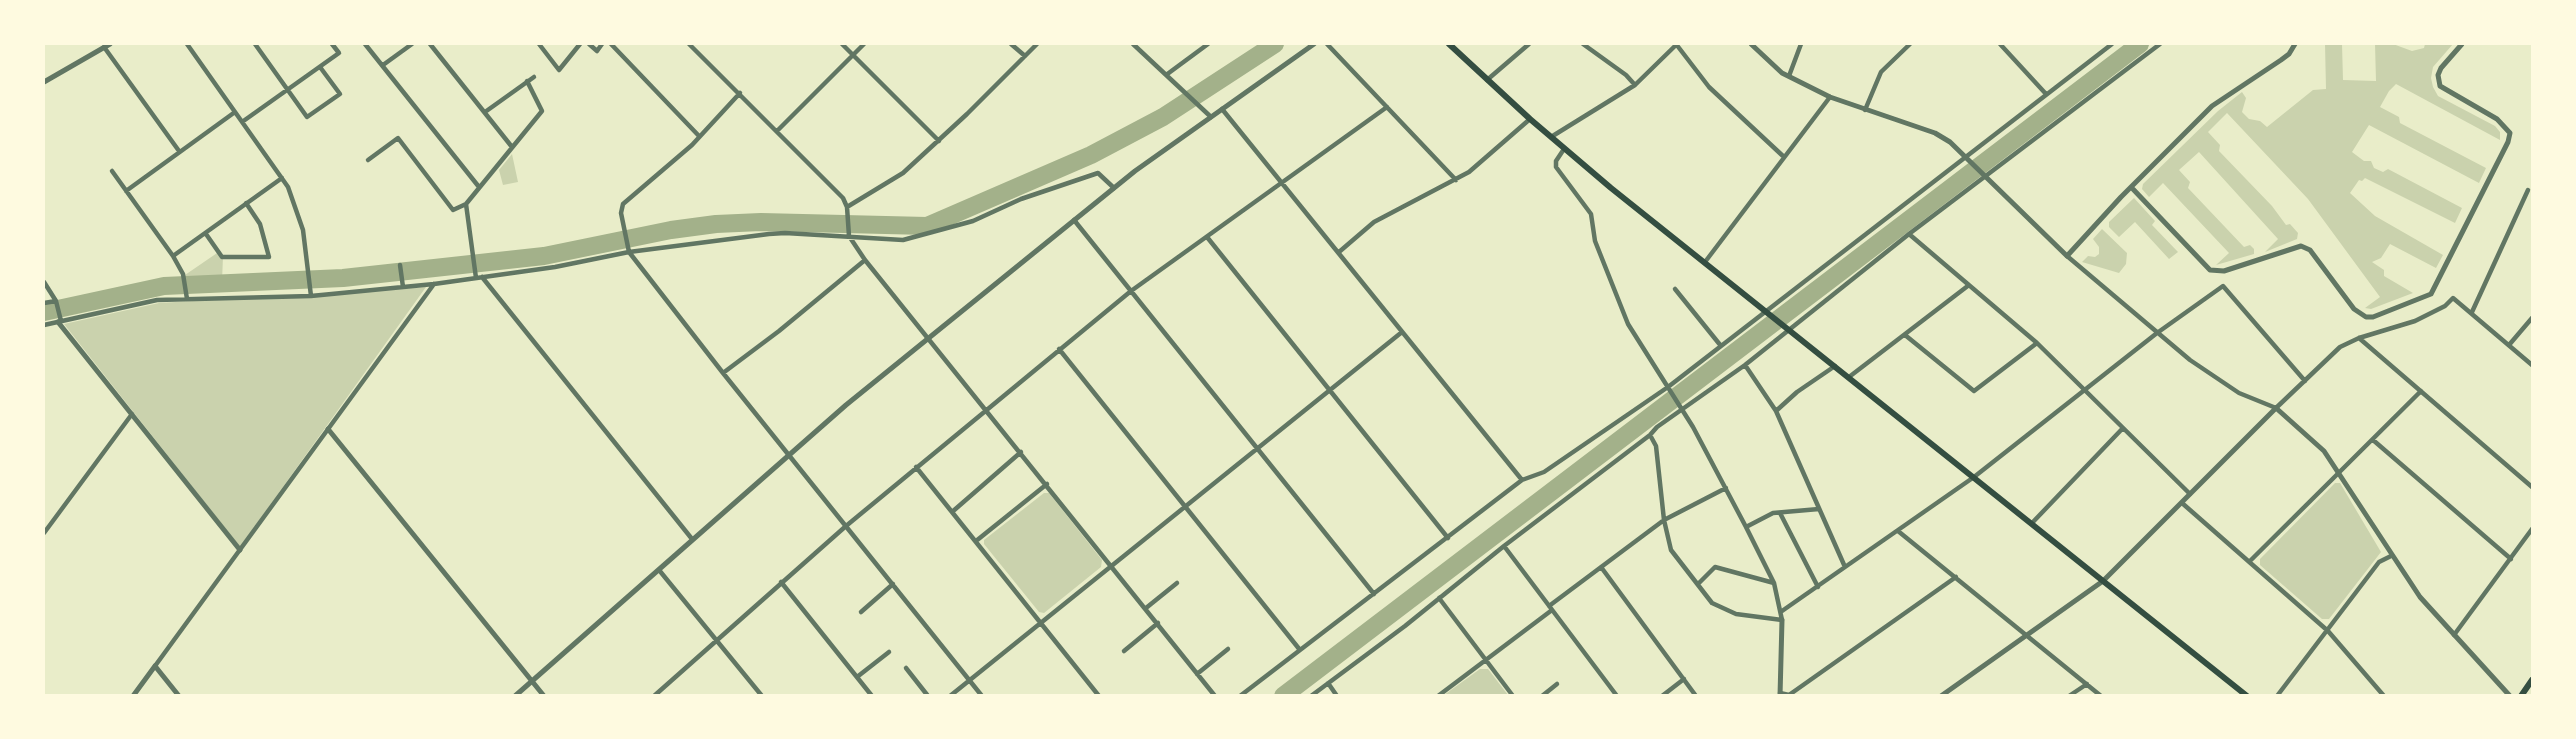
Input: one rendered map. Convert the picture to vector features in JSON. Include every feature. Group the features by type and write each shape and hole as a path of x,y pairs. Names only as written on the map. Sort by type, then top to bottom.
{"main road":[{"path":"1449,44 1564,149 2247,696"},
{"path":"2521,696 2532,680"}],"street":[{"path":"187,44 282,178 299,214 309,266 311,296"},
{"path":"255,44 307,117 340,94 320,67"},
{"path":"242,122 339,53 332,44"},
{"path":"365,44 479,187"},
{"path":"383,65 412,44"},
{"path":"430,44 512,147"},
{"path":"539,44 559,70 580,44"},
{"path":"589,44 597,51 602,44"},
{"path":"611,44 699,136"},
{"path":"689,44 843,198 847,207 849,236 865,260 1215,696"},
{"path":"842,44 939,141"},
{"path":"777,131 864,44"},
{"path":"1011,44 1025,56"},
{"path":"847,207 903,173 939,141 1037,44"},
{"path":"1133,44 1211,117"},
{"path":"1166,75 1208,44"},
{"path":"515,696 846,405 1114,188 1314,44"},
{"path":"1328,44 1456,180"},
{"path":"1487,80 1529,44"},
{"path":"1583,44 1626,75 1635,85"},
{"path":"1551,137 1635,85 1677,44 1709,87 1784,157"},
{"path":"1751,44 1774,67 1830,97 1935,133 1950,142 2067,256 2190,360 2239,393 2276,408 2312,438 2340,473 2391,556 2420,597 2510,696"},
{"path":"1789,76 1801,44"},
{"path":"1865,110 1881,72 1910,44"},
{"path":"2000,44 2046,94"},
{"path":"1240,696 1522,480 1544,472 1669,388 1721,345 1768,313 1967,158 2105,45 2112,44"},
{"path":"1311,696 1650,435 1656,427 1744,365 1787,327 1983,174 2160,44"},
{"path":"2067,256 2131,187 2212,106 2281,60 2289,54 2295,44"},
{"path":"2131,187 2210,270 2224,271 2301,246 2310,250 2354,309 2366,317 2373,317 2431,294 2508,142 2510,133 2497,119 2440,86 2438,75 2441,68 2462,44"},
{"path":"44,82 107,45 179,151"},
{"path":"485,112 534,77"},
{"path":"368,160 398,138 453,210 466,204 542,111 528,81"},
{"path":"740,93 692,145 623,204 621,213 628,252 982,696"},
{"path":"1705,262 1830,97"},
{"path":"654,696 846,526 1131,291 1387,107"},
{"path":"1222,109 1522,480"},
{"path":"126,191 235,112"},
{"path":"1339,252 1376,220 1469,172 1530,119"},
{"path":"1564,149 1556,160 1556,166 1591,214 1595,241 1628,324 1679,404 1726,488 1774,583 1782,611 1780,694 1789,695 1956,578"},
{"path":"112,171 173,256 183,274 187,299"},
{"path":"44,325 157,300 311,296 434,284 478,276 555,267 628,252 785,233 903,240 973,221 1021,199 1098,173 1114,188"},
{"path":"173,256 282,178"},
{"path":"2472,312 2528,190"},
{"path":"206,234 222,257 268,257 260,224 246,203"},
{"path":"466,204 478,276 693,539"},
{"path":"1074,220 1374,594"},
{"path":"1909,234 2037,343 2190,494"},
{"path":"1207,237 1448,538"},
{"path":"723,373 779,332 865,260"},
{"path":"400,265 403,287"},
{"path":"44,282 56,303 59,321 240,550"},
{"path":"133,696 434,284"},
{"path":"1849,377 1969,285"},
{"path":"1782,611 1974,477 2083,389 2223,286 2305,381"},
{"path":"1675,289 1721,345"},
{"path":"1941,696 2103,581 2340,347 2359,338 2415,321 2445,306 2452,298 2472,312 2532,365"},
{"path":"44,303 56,303"},
{"path":"2509,345 2532,318"},
{"path":"950,696 1402,332"},
{"path":"1905,335 1974,391 2037,343"},
{"path":"2359,338 2532,487"},
{"path":"1059,350 1300,650"},
{"path":"1744,365 1776,411 1845,567"},
{"path":"1776,411 1797,392 1835,366"},
{"path":"2250,562 2421,391"},
{"path":"44,534 132,414"},
{"path":"2032,523 2123,428"},
{"path":"328,429 544,696"},
{"path":"1650,435 1656,446 1664,520 1671,550 1712,603 1736,614 1782,620"},
{"path":"2373,440 2511,559"},
{"path":"952,512 1021,452"},
{"path":"916,467 1099,696"},
{"path":"976,542 1047,484"},
{"path":"1438,696 1664,520 1726,488"},
{"path":"2182,503 2328,631 2384,696"},
{"path":"1746,527 1773,513 1819,509"},
{"path":"1780,513 1818,587"},
{"path":"2454,635 2532,530"},
{"path":"1898,531 2028,634 2101,696"},
{"path":"1504,546 1617,696"},
{"path":"2277,696 2379,562 2391,556"},
{"path":"1601,567 1696,696"},
{"path":"1698,584 1715,567 1774,583"},
{"path":"659,570 762,696"},
{"path":"781,582 872,696"},
{"path":"1146,608 1177,583"},
{"path":"861,612 893,584"},
{"path":"1439,598 1513,696"},
{"path":"1124,651 1158,623"},
{"path":"1197,674 1228,649"},
{"path":"857,677 889,652"},
{"path":"155,666 179,696"},
{"path":"906,668 928,696"},
{"path":"1662,696 1684,679"},
{"path":"1328,683 1337,696"},
{"path":"1542,696 1557,684"},
{"path":"2069,696 2087,684"}],"green space":[{"path":"2325,44 2342,44 2343,80 2376,81 2375,44 2393,44 2412,51 2424,48 2425,44 2453,44 2433,67 2431,78 2433,87 2438,96 2495,126 2500,132 2500,140 2396,84 2389,91 2380,107 2399,117 2400,123 2486,168 2479,183 2369,125 2352,152 2364,161 2371,161 2374,168 2383,172 2388,169 2462,208 2455,223 2365,178 2362,181 2359,180 2350,193 2375,216 2443,255 2436,268 2390,244 2381,258 2372,262 2384,270 2384,276 2413,293 2371,309 2365,308 2380,297 2308,199 2227,113 2208,132 2220,145 2219,151 2272,206 2286,225 2290,224 2298,233 2297,239 2265,252 2278,239 2199,152 2179,170 2190,182 2188,188 2244,247 2250,245 2254,249 2254,254 2216,265 2229,253 2163,183 2149,197 2142,189 2143,184 2218,111 2242,92 2246,98 2242,112 2249,119 2260,121 2267,127 2313,90 2326,89"},
{"path":"512,154 518,182 503,185 499,170"},
{"path":"2134,198 2155,221 2152,225 2178,252 2169,259 2135,222 2119,237 2109,227 2109,222"},
{"path":"2102,229 2127,253 2126,264 2119,273 2082,262 2088,256 2095,257 2099,254 2099,247 2093,239"},
{"path":"220,251 223,256 222,282 186,284 185,275"},
{"path":"426,287 240,547 64,324 159,303"},
{"path":"2335,483 2340,483 2381,552 2329,619 2322,619 2260,565 2260,559"},
{"path":"1044,493 1049,493 1102,560 1101,567 1044,613 1039,612 984,544 984,540"},
{"path":"1480,669 1488,669 1508,695 1444,695"}],"waterway":[{"path":"44,312 164,286 343,278 544,256 671,230 716,224 761,222 927,226 1091,155 1163,117 1275,44"},
{"path":"1283,696 2140,44"}]}
